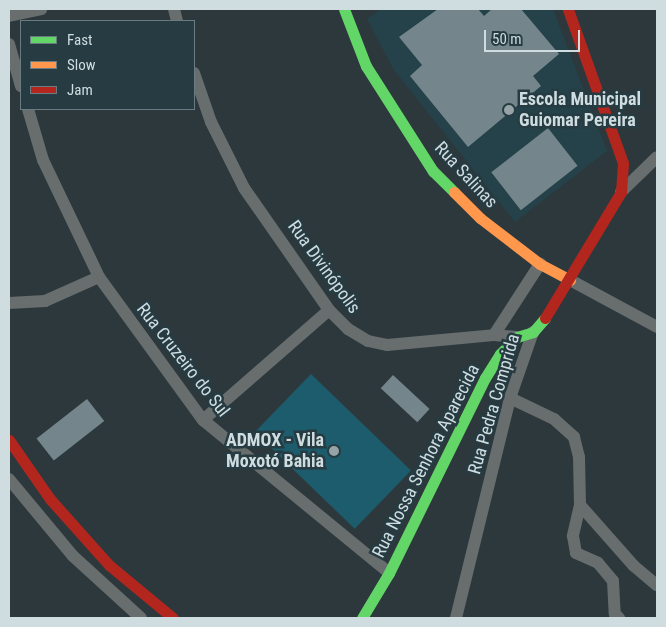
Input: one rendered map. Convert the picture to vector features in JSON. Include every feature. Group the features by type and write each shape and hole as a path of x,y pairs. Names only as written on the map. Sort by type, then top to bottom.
{"street":[{"path":"9,16 41,9"},
{"name":"Rua Salinas","path":"344,9 366,66 433,171 480,218 540,264 570,280"},
{"path":"568,9 596,80 623,163 622,192"},
{"path":"9,44 20,82"},
{"name":"Rua Divinópolis","path":"195,76 211,122 244,188 329,310 348,329 368,341 387,345 494,335 517,337"},
{"name":"Rua Cruzeiro do Sul","path":"28,110 43,160 98,277 204,420 389,573"},
{"path":"622,192 657,157"},
{"name":"Rua Pedra Comprida","path":"456,618 510,398 532,332 570,280 622,192"},
{"name":"Rua Pedra Comprida","path":"494,335 540,264"},
{"path":"9,303 45,301 98,277"},
{"path":"570,280 657,327"},
{"path":"204,420 329,310"},
{"name":"Rua Nossa Senhora Aparecida","path":"362,618 389,573 485,378 500,354 517,337 532,332"},
{"path":"510,398 554,419 574,437 579,457 580,505 574,536 576,553 598,563 613,581 615,614 620,618"},
{"path":"9,440 50,499 109,565 173,618"},
{"path":"9,480 73,556 141,618"},
{"path":"580,505 634,566 657,585"}],"shaded area":[{"name":"Escola Municipal Guiomar Pereira","path":"381,9 553,9 607,151 515,222 394,70 367,19"},
{"name":"ADMOX - Vila Moxotó Bahia","path":"311,374 411,471 355,529 255,432"}],"building":[{"path":"438,9 478,9 484,16 492,9 521,9 559,54 533,76 541,86 468,147 410,76 422,65 399,37"},
{"path":"548,128 578,166 521,210 491,172"},
{"path":"393,375 430,409 417,422 381,388"},
{"path":"87,399 104,421 54,460 37,438"}],"traffic: fast":[{"path":"344,9 366,66 433,171 454,192"},
{"path":"362,618 389,573 485,378 500,354 517,337 533,332 545,318"}],"traffic: slow":[{"path":"454,192 480,218 540,264 570,280"}],"traffic: jam":[{"path":"545,318 621,192 623,163 568,9"},
{"path":"9,440 50,499 109,565 173,618"}],"place":[{"name":"Escola Municipal Guiomar Pereira","path":"509,110"},
{"name":"ADMOX - Vila Moxotó Bahia","path":"334,451"}]}
